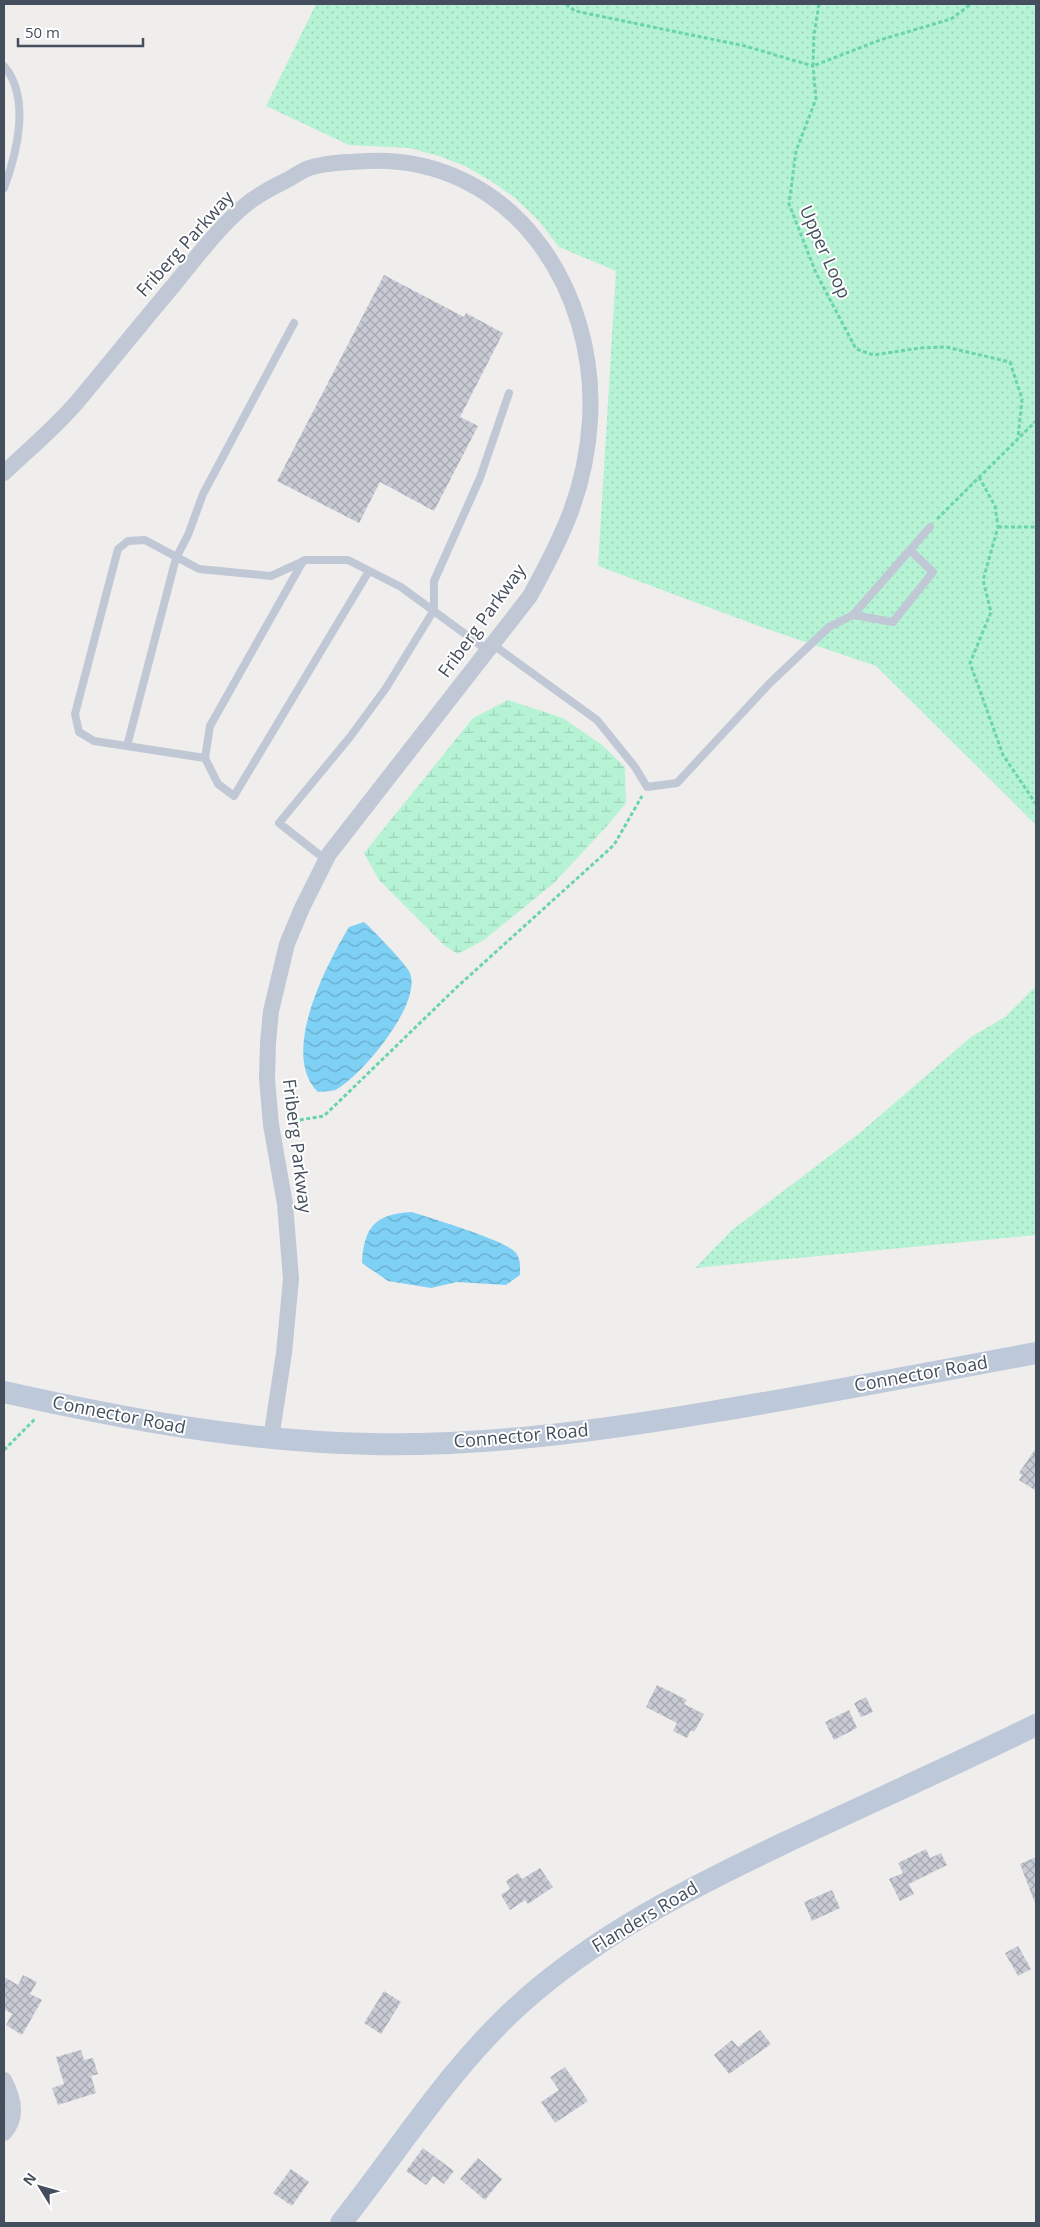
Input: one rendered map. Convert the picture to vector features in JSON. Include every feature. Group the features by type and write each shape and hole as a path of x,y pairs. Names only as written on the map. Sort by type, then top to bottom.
{"street":[{"name":"Friberg Parkway","path":"4,473 75,405 216,234 248,202 309,168 382,161 406,163 444,172 477,186 505,208 534,237 555,264 570,293 583,330 589,375 590,419 584,465 574,508 555,550 530,596 326,860 302,908 287,944 271,1011 267,1079 271,1125 285,1204 291,1279 284,1354 271,1439"},
{"name":"Connector Road","path":"4,1392 197,1430 271,1439 371,1444 434,1444 554,1435 755,1405 1036,1353"},
{"name":"Flanders Road","path":"342,2223 419,2120 490,2032 546,1982 576,1959 639,1918 704,1881 1036,1724"},
{"path":"4,2080 11,2093 14,2112 4,2133"}],"lane":[{"path":"4,66 9,72 20,108 17,147 4,188"},
{"path":"127,746 176,558 188,536 203,494 294,323"},
{"path":"326,860 279,823 350,737 386,688 434,610 434,581 480,478 509,393"},
{"path":"205,758 94,741 79,732 75,714 118,549 128,540 145,540 199,569 271,576 303,561 348,560 401,587 598,720 635,767 647,787 677,783 770,683 829,627 853,615 932,525"},
{"path":"853,615 893,622 933,572 910,550"},
{"path":"303,561 210,726 205,758 218,784 234,796 369,571"}],"path":[{"path":"566,4 575,11 745,46 813,66 880,40 951,19 971,4"},
{"name":"Upper Loop","path":"819,4 814,35 813,66 816,99 796,151 789,204 816,273 856,349 873,355 920,348 946,347 1010,362 1022,399 1018,438"},
{"path":"932,525 1036,421"},
{"path":"979,477 995,506 998,527 983,580 990,612 970,663 1002,755 1036,804"},
{"path":"998,527 1036,528"},
{"path":"271,1125 324,1116 458,988 614,845 647,787"},
{"path":"4,1450 52,1402"}],"green space":[{"path":"316,4 1036,4 1036,825 876,666 767,629 598,566 616,271 559,247 538,220 515,198 465,166 439,156 409,148 349,145 266,106"},
{"path":"508,700 563,718 602,745 625,767 626,803 554,883 484,940 458,954 445,946 379,880 364,853 473,718"},
{"path":"1036,986 1036,1235 695,1268 732,1230 861,1132 971,1037 1005,1017"}],"water":[{"path":"364,922 396,955 410,973 411,986 407,1002 399,1020 361,1069 337,1089 318,1092 307,1076 303,1055 305,1033 311,1009 329,963 349,927"},
{"path":"412,1212 484,1236 510,1248 519,1258 520,1275 506,1285 457,1282 431,1288 388,1281 362,1263 365,1240 374,1225 380,1220 399,1213"}],"building":[{"path":"384,275 464,317 466,313 503,333 460,417 478,426 434,511 380,482 359,523 277,481"},
{"path":"1036,1448 1036,1491 1019,1480 1022,1475 1019,1473"},
{"path":"657,1685 687,1700 684,1704 704,1714 694,1732 691,1730 687,1738 673,1731 677,1723 646,1707"},
{"path":"866,1697 873,1712 861,1717 854,1703"},
{"path":"849,1710 857,1728 834,1740 825,1722"},
{"path":"926,1849 930,1858 941,1853 947,1865 909,1884 914,1894 900,1901 889,1879 903,1873 898,1863"},
{"path":"1036,1857 1036,1902 1035,1903 1020,1864"},
{"path":"540,1868 553,1887 528,1904 525,1900 510,1910 501,1895 510,1889 506,1881 518,1873 522,1879"},
{"path":"832,1890 840,1908 812,1921 804,1902"},
{"path":"1018,1946 1031,1969 1018,1976 1005,1953"},
{"path":"23,1975 37,1982 30,1994 42,2000 22,2035 6,2025 12,2014 4,2009 4,1977 18,1985"},
{"path":"384,1991 401,2002 381,2034 364,2023"},
{"path":"760,2030 771,2044 729,2074 714,2055 732,2040 738,2047"},
{"path":"81,2050 84,2060 93,2058 98,2074 91,2076 96,2093 58,2105 52,2088 64,2084 56,2057"},
{"path":"565,2067 588,2101 555,2123 541,2102 559,2090 550,2077"},
{"path":"423,2148 454,2171 444,2184 433,2176 426,2185 406,2171"},
{"path":"478,2158 502,2179 485,2200 460,2179"},
{"path":"291,2169 309,2182 292,2206 273,2193"}]}
